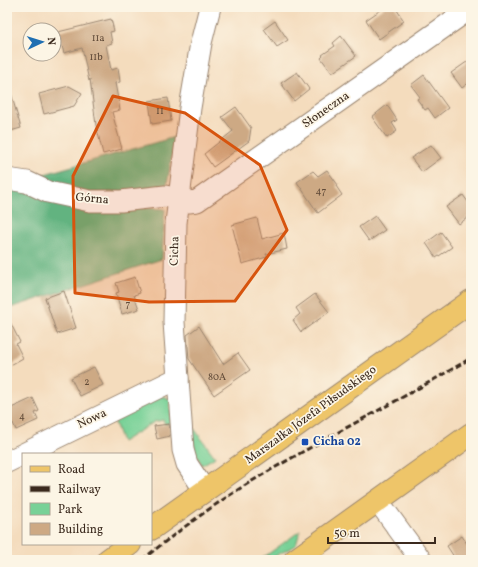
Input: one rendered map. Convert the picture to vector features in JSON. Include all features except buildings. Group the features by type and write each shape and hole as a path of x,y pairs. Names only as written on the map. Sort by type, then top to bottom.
{"main road":[{"name":"Marszałka Józefa Piłsudskiego","path":"152,528 471,301"},
{"path":"295,560 471,434"},
{"path":"108,560 129,545"}],"street":[{"name":"Cicha","path":"206,491 187,464 183,450 173,295 179,200 190,108 201,43 210,7"},
{"name":"Słoneczna","path":"179,200 189,202 197,201 471,8"},
{"name":"Górna","path":"7,179 27,182 48,192 90,201 121,201 165,196 179,200"},
{"name":"Nowa","path":"25,453 178,378"},
{"name":"Nowa","path":"7,462 22,455"},
{"path":"378,501 421,560"}],"highlighted area":[{"path":"113,96 185,113 260,165 287,230 235,301 149,302 75,293 73,176"}],"green space":[{"path":"175,137 166,191 77,193 34,177"},
{"path":"7,185 144,208 165,209 162,259 10,308 7,298"},
{"path":"159,395 170,399 171,423 165,424 163,420 154,422 122,442 113,417"},
{"path":"190,423 215,457 202,465 195,453"},
{"path":"300,531 296,545 268,560 260,560"}],"railway":[{"path":"142,560 198,517 257,478 471,358"}],"place":[{"name":"Cicha 02","path":"305,442"}]}
